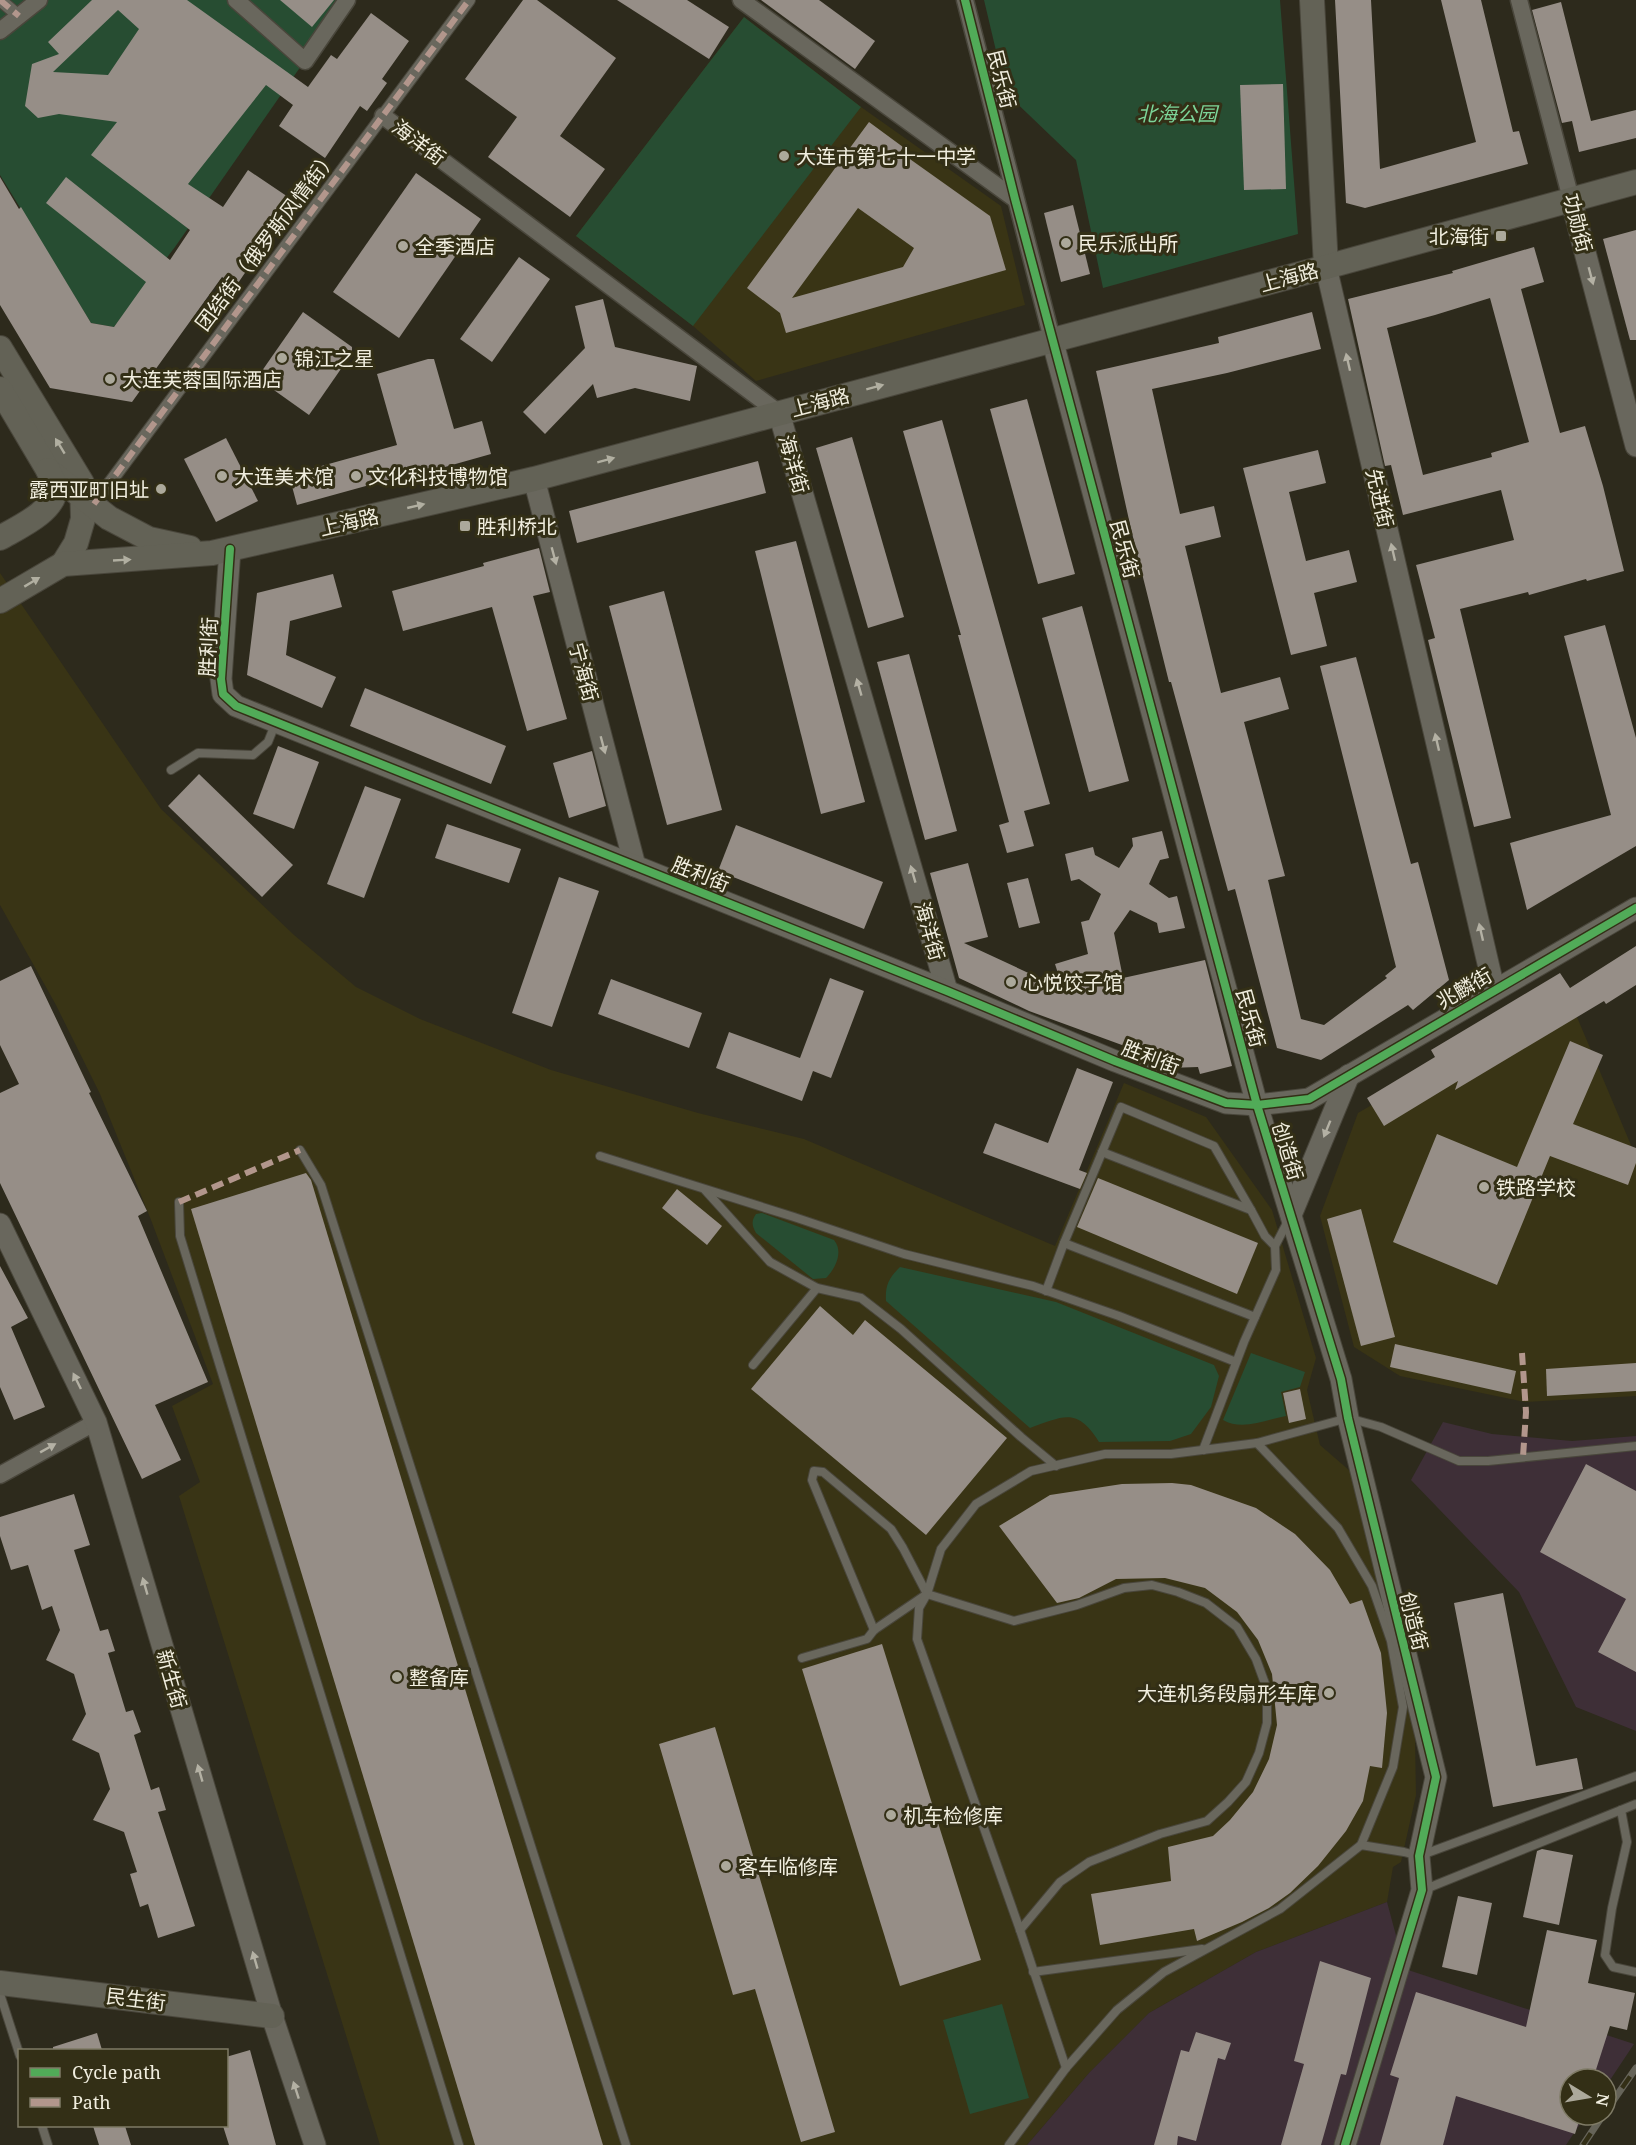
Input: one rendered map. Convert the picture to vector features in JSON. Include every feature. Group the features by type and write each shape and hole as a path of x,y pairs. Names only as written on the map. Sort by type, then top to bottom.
{"main road":[{"name":"先进街","path":"1312,0 1326,267"},
{"name":"上海路","path":"63,564 221,551 534,479 1636,182"},
{"path":"0,348 82,483 89,501 76,543 63,564 0,601"},
{"path":"0,389 48,470 55,487 53,499 39,515 0,538"},
{"path":"48,470 109,518 149,539 221,551"},
{"name":"民生街","path":"0,1983 272,2016"}],"street":[{"path":"0,0 19,16"},
{"path":"0,31 39,0"},
{"path":"236,0 305,61 347,0"},
{"name":"团结街（俄罗斯风情街）","path":"89,501 469,0"},
{"path":"741,0 1015,199"},
{"name":"民乐街","path":"965,0 1015,199 1257,1105"},
{"name":"功勋街","path":"1519,0 1636,446"},
{"name":"海洋街","path":"383,116 779,413 947,991"},
{"name":"先进街","path":"1326,267 1494,989"},
{"name":"宁海街","path":"534,479 635,866"},
{"name":"胜利街","path":"221,551 221,679 223,694 236,706 947,991 1114,1061 1226,1103 1257,1105 1309,1099"},
{"name":"兆麟街","path":"1309,1099 1636,908"},
{"path":"1291,1215 1349,1075"},
{"name":"创造街","path":"1257,1105 1341,1379 1348,1418 1436,1777 1419,1856 1422,1890 1345,2145"},
{"name":"新生街","path":"0,1224 96,1422 272,2016 315,2145"},
{"path":"0,1475 96,1422"}],"lane":[{"path":"171,770 198,753 253,755 268,742 276,722"},
{"path":"1046,1291 1120,1107 1215,1146 1265,1236 1275,1246"},
{"path":"300,1150 321,1185 626,2145"},
{"path":"1102,1152 1251,1210"},
{"path":"600,1156 904,1254 1046,1291 1119,1316 1236,1362"},
{"path":"705,1190 770,1262 817,1288 861,1298 901,1329 1056,1466"},
{"path":"179,1202 180,1236 459,2145"},
{"path":"1203,1450 1236,1362 1276,1270 1275,1246 1291,1215"},
{"path":"1064,1243 1255,1317"},
{"path":"753,1365 817,1288"},
{"path":"1066,2068 1020,1930 916,1639 919,1608 927,1594 941,1550 976,1504 1031,1471 1105,1454 1171,1454 1257,1443 1348,1418 1381,1427 1459,1461 1488,1461 1636,1446"},
{"path":"1009,2145 1066,2068 1117,2010 1164,1972 1280,1909 1361,1845 1393,1767 1403,1707 1391,1641 1372,1586 1338,1528 1257,1443"},
{"path":"874,1630 812,1480 814,1471 823,1472 891,1529 927,1594 1014,1621 1077,1605 1124,1588 1152,1586 1178,1592 1206,1604 1237,1627 1256,1659 1267,1689 1267,1723 1260,1753 1246,1782 1207,1821 1160,1834 1089,1862 1060,1882 1020,1930"},
{"path":"802,1658 867,1639 874,1630 927,1594"},
{"path":"1361,1845 1419,1856 1636,1776"},
{"path":"1422,1890 1636,1804"},
{"path":"1621,1810 1627,1842 1612,1908 1605,1954 1613,1967 1636,1972"},
{"path":"1033,1972 1207,1948"},
{"path":"0,1995 18,2050"},
{"path":"42,2127 48,2145"}],"shaded area":[{"name":"大连市第七十一中学","path":"744,17 861,107 1001,206 1025,305 756,381 693,326 576,236"},
{"path":"0,573 161,809 294,935 356,987 420,1019 551,1070 698,1113 804,1139 1055,1246 1124,1083 1206,1117 1272,1210 1316,1358 1307,1390 1320,1445 1350,1471 1408,1678 1415,1739 1416,1795 1401,1862 1393,1867 1387,1902 1256,1952 1149,2013 1089,2073 1027,2145 380,2145 179,1496 200,1482 172,1406 213,1384 100,1094 56,1005 0,905"},
{"name":"铁路学校","path":"1566,991 1636,1157 1636,1396 1525,1402 1400,1376 1354,1347 1320,1216 1358,1113"},
{"path":"1443,1422 1492,1434 1572,1441 1636,1436 1636,1731 1576,1707 1519,1592 1411,1480"},
{"path":"1387,1902 1405,1969 1634,2044 1618,2068 1558,2067 1558,2127 1578,2127 1566,2145 1027,2145 1089,2073 1149,2013 1256,1952"}],"green space":[{"path":"0,0 347,0 175,247 114,327 91,323 0,175"},
{"name":"北海公园","path":"984,0 1280,0 1298,234 1103,288 1076,160 1006,93"},
{"path":"744,17 861,107 693,326 576,236"},
{"path":"762,1213 834,1240 838,1255 835,1265 826,1278 813,1279 756,1233 753,1219 756,1214"},
{"path":"900,1267 1056,1302 1214,1365 1219,1376 1211,1407 1191,1434 1170,1441 1099,1442 1084,1423 1069,1417 1030,1428 886,1301 888,1282"},
{"path":"1251,1353 1305,1372 1300,1387 1281,1392 1286,1416 1254,1424 1238,1425 1223,1420"},
{"path":"1002,2004 1029,2098 970,2114 943,2020"}],"building":[{"path":"92,0 187,0 308,87 331,55 337,59 371,13 409,41 382,79 387,83 367,111 360,106 325,158 279,126 293,105 266,85 188,184 223,207 248,170 294,201 236,286 222,277 132,402 50,388 0,305 0,177 19,209 21,207 91,323 114,327 146,282 46,203 66,177 170,260 190,230 91,155 117,122 59,114 38,118 25,106 32,64 59,54 48,42","holes":["118,10 139,29 108,75 53,72"]},
{"path":"280,0 334,0 312,27"},
{"path":"523,0 537,0 616,58 560,136 605,169 570,217 488,157 517,117 465,79"},
{"path":"617,0 687,0 729,27 709,59"},
{"path":"761,0 819,0 875,41 855,69"},
{"path":"1335,0 1371,0 1380,169 1476,142 1441,0 1481,0 1513,132 1519,131 1528,164 1365,208 1346,203"},
{"path":"1561,2 1591,121 1636,110 1636,138 1579,152 1572,121 1562,123 1532,10"},
{"path":"1283,84 1286,189 1244,190 1240,85"},
{"path":"869,122 903,147 900,152 990,216 1006,270 786,333 780,313 747,288","holes":["858,208 914,248 903,267 792,298"]},
{"path":"416,173 481,219 399,338 333,292"},
{"path":"1073,205 1090,274 1061,282 1044,213"},
{"path":"1636,230 1636,340 1630,340 1603,239"},
{"path":"1534,247 1544,282 1521,289 1560,433 1585,426 1624,571 1529,595 1528,592 1460,609 1511,818 1474,827 1428,640 1435,638 1416,565 1514,540 1501,490 1403,515 1391,465 1385,466 1348,299 1453,273 1452,271","holes":["1490,298 1529,442 1491,453 1492,457 1423,475 1387,328"]},
{"path":"519,257 550,279 492,362 460,339"},
{"path":"603,299 615,347 697,366 690,401 635,388 597,398 593,384 545,434 523,412 585,348 575,306"},
{"path":"303,312 352,347 352,353 309,415 257,378"},
{"path":"1312,312 1321,349 1152,389 1180,514 1214,506 1221,537 1185,546 1221,693 1280,677 1289,709 1244,722 1285,876 1268,880 1301,1019 1324,1025 1387,978 1385,976 1396,967 1320,666 1356,657 1411,864 1418,862 1449,980 1413,1010 1408,1005 1321,1060 1277,1048 1235,889 1228,891 1171,682 1169,682 1131,529 1096,371 1219,343 1218,337"},
{"path":"434,359 454,429 482,421 491,454 297,505 289,475 397,445 377,374"},
{"path":"1027,399 1075,574 1038,584 990,409"},
{"path":"942,420 1050,804 1024,811 1034,846 1007,853 999,825 1009,822 958,635 961,635 903,431"},
{"path":"852,437 904,617 868,628 816,448"},
{"path":"226,438 258,501 216,522 184,459"},
{"path":"1318,450 1326,483 1289,492 1306,561 1349,550 1357,582 1314,593 1327,646 1291,655 1243,468"},
{"path":"758,461 766,493 577,543 569,511"},
{"path":"796,541 865,802 821,814 755,551"},
{"path":"539,548 550,592 533,596 567,719 527,731 492,607 403,631 392,591 484,566 483,563"},
{"path":"333,574 342,607 290,621 286,655 336,677 322,708 247,675 257,593"},
{"path":"664,591 722,810 667,825 609,606"},
{"path":"1082,606 1129,781 1089,792 1042,618"},
{"path":"1605,625 1636,738 1636,846 1527,910 1510,843 1611,815 1564,636"},
{"path":"909,654 957,831 925,840 877,662"},
{"path":"365,688 506,746 491,784 350,726"},
{"path":"278,746 319,762 294,829 253,814"},
{"path":"592,751 606,806 569,818 553,763"},
{"path":"199,774 293,865 262,897 168,806"},
{"path":"365,786 401,799 364,898 327,884"},
{"path":"447,824 521,849 509,883 435,858"},
{"path":"736,825 883,882 864,929 718,871"},
{"path":"1162,831 1169,858 1160,860 1149,884 1169,898 1177,896 1185,928 1159,933 1157,923 1130,910 1114,933 1123,978 1205,960 1232,1066 1200,1074 1198,1067 1169,1068 1152,1062 1152,1056 1029,1011 959,978 930,873 968,863 988,937 964,943 1063,989 1055,964 1088,954 1081,922 1089,920 1101,894 1079,879 1071,881 1065,854 1093,847 1095,855 1119,868 1133,846 1132,838"},
{"path":"559,877 599,891 552,1027 512,1013"},
{"path":"1028,878 1040,923 1019,928 1007,883"},
{"path":"1636,946 1636,985 1606,1004 1604,1001 1455,1090 1458,1081 1384,1126 1367,1098 1435,1057 1431,1050 1560,973 1570,988"},
{"path":"31,966 91,1092 89,1093 147,1211 138,1216 208,1382 155,1405 181,1460 142,1479 0,1183 0,1093 19,1084 0,1045 0,981"},
{"path":"830,978 864,991 831,1078 813,1071 802,1101 716,1068 729,1032 800,1058"},
{"path":"611,979 702,1013 689,1048 598,1014"},
{"path":"1570,1041 1603,1055 1573,1124 1636,1148 1636,1163 1628,1185 1550,1156 1497,1285 1393,1242 1437,1134 1517,1167"},
{"path":"1077,1068 1113,1082 1079,1170 1087,1173 1080,1189 983,1153 995,1123 1048,1143"},
{"name":"整备库","path":"306,1173 311,1180 603,2145 475,2145 191,1209"},
{"path":"1098,1178 1258,1243 1237,1294 1077,1227"},
{"path":"677,1189 722,1226 707,1245 662,1208"},
{"path":"1361,1209 1395,1337 1361,1346 1327,1219"},
{"path":"0,1266 28,1318 11,1327 45,1407 14,1420 0,1387"},
{"path":"820,1306 853,1335 865,1320 1007,1438 926,1535 751,1389"},
{"path":"1395,1344 1516,1371 1511,1394 1390,1367"},
{"path":"1636,1363 1636,1391 1547,1396 1546,1369"},
{"path":"1300,1389 1306,1419 1289,1423 1283,1393"},
{"path":"1586,1464 1636,1491 1636,1672 1598,1652 1626,1599 1540,1552"},
{"name":"大连机务段扇形车库","path":"1122,1484 1191,1485 1256,1508 1295,1534 1330,1570 1350,1604 1362,1600 1381,1653 1387,1713 1382,1768 1370,1766 1363,1801 1346,1831 1318,1866 1290,1893 1269,1908 1197,1941 1194,1929 1100,1945 1091,1894 1171,1881 1168,1847 1213,1836 1230,1820 1253,1792 1269,1759 1277,1725 1272,1674 1258,1640 1237,1612 1205,1588 1165,1578 1116,1579 1079,1598 1057,1603 999,1526 1050,1495"},
{"path":"74,1494 90,1545 74,1550 100,1631 108,1629 115,1651 108,1653 126,1712 133,1710 141,1732 134,1735 151,1790 159,1787 166,1810 158,1812 195,1926 158,1938 148,1904 140,1907 130,1874 137,1872 124,1832 93,1820 110,1789 99,1753 72,1740 86,1714 74,1674 46,1660 60,1630 52,1606 42,1610 28,1565 11,1570 0,1536 0,1517"},
{"path":"1503,1593 1536,1766 1577,1758 1583,1789 1493,1807 1454,1603"},
{"name":"机车检修库","path":"882,1644 981,1960 900,1986 802,1669"},
{"name":"客车临修库","path":"715,1727 835,2132 801,2142 755,1989 733,1995 659,1744"},
{"path":"1542,1849 1573,1855 1559,1925 1523,1917 1537,1851"},
{"path":"1458,1896 1492,1903 1477,1975 1442,1967"},
{"path":"1547,1930 1597,1940 1588,1983 1635,1993 1627,2030 1610,2026 1597,2067 1558,2067 1558,2127 1577,2127 1575,2134 1456,2096 1443,2145 1380,2145 1399,2078 1390,2075 1416,1992 1526,2027"},
{"path":"1320,1961 1371,1978 1346,2075 1341,2074 1321,2145 1281,2145 1304,2064 1294,2061"},
{"path":"1196,2032 1231,2043 1225,2060 1218,2058 1196,2141 1178,2136 1177,2145 1154,2145 1181,2050 1189,2052"},
{"path":"97,2033 102,2049 53,2049 53,2047"},
{"path":"250,2050 276,2145 229,2145 223,2127 228,2127 228,2056"},
{"path":"93,2127 125,2127 131,2145 99,2145"}],"railway":[{"path":"1618,2094 1636,2068"},
{"path":"1583,2145 1595,2127"}],"marked path":[{"path":"0,0 19,16"},
{"path":"94,504 469,0"},
{"path":"179,1202 300,1150"},
{"path":"1522,1353 1526,1412 1523,1457"}],"cycle path":[{"path":"965,0 1015,199 1257,1105 1341,1379 1348,1418 1436,1777 1419,1856 1422,1890 1345,2145"},
{"path":"230,549 221,679 223,694 236,706 947,991 1115,1061 1226,1103 1257,1105 1309,1099 1636,908"}],"place":[{"name":"大连市第七十一中学","path":"784,156"},
{"name":"北海街","path":"1501,236"},
{"name":"民乐派出所","path":"1066,243"},
{"name":"全季酒店","path":"403,246"},
{"name":"锦江之星","path":"282,358"},
{"name":"大连芙蓉国际酒店","path":"110,379"},
{"name":"大连美术馆","path":"222,476"},
{"name":"文化科技博物馆","path":"356,476"},
{"name":"露西亚町旧址","path":"161,489"},
{"name":"胜利桥北","path":"465,526"},
{"name":"心悦饺子馆","path":"1011,982"},
{"name":"铁路学校","path":"1484,1187"},
{"name":"整备库","path":"397,1677"},
{"name":"大连机务段扇形车库","path":"1329,1693"},
{"name":"机车检修库","path":"891,1815"},
{"name":"客车临修库","path":"726,1866"}]}
